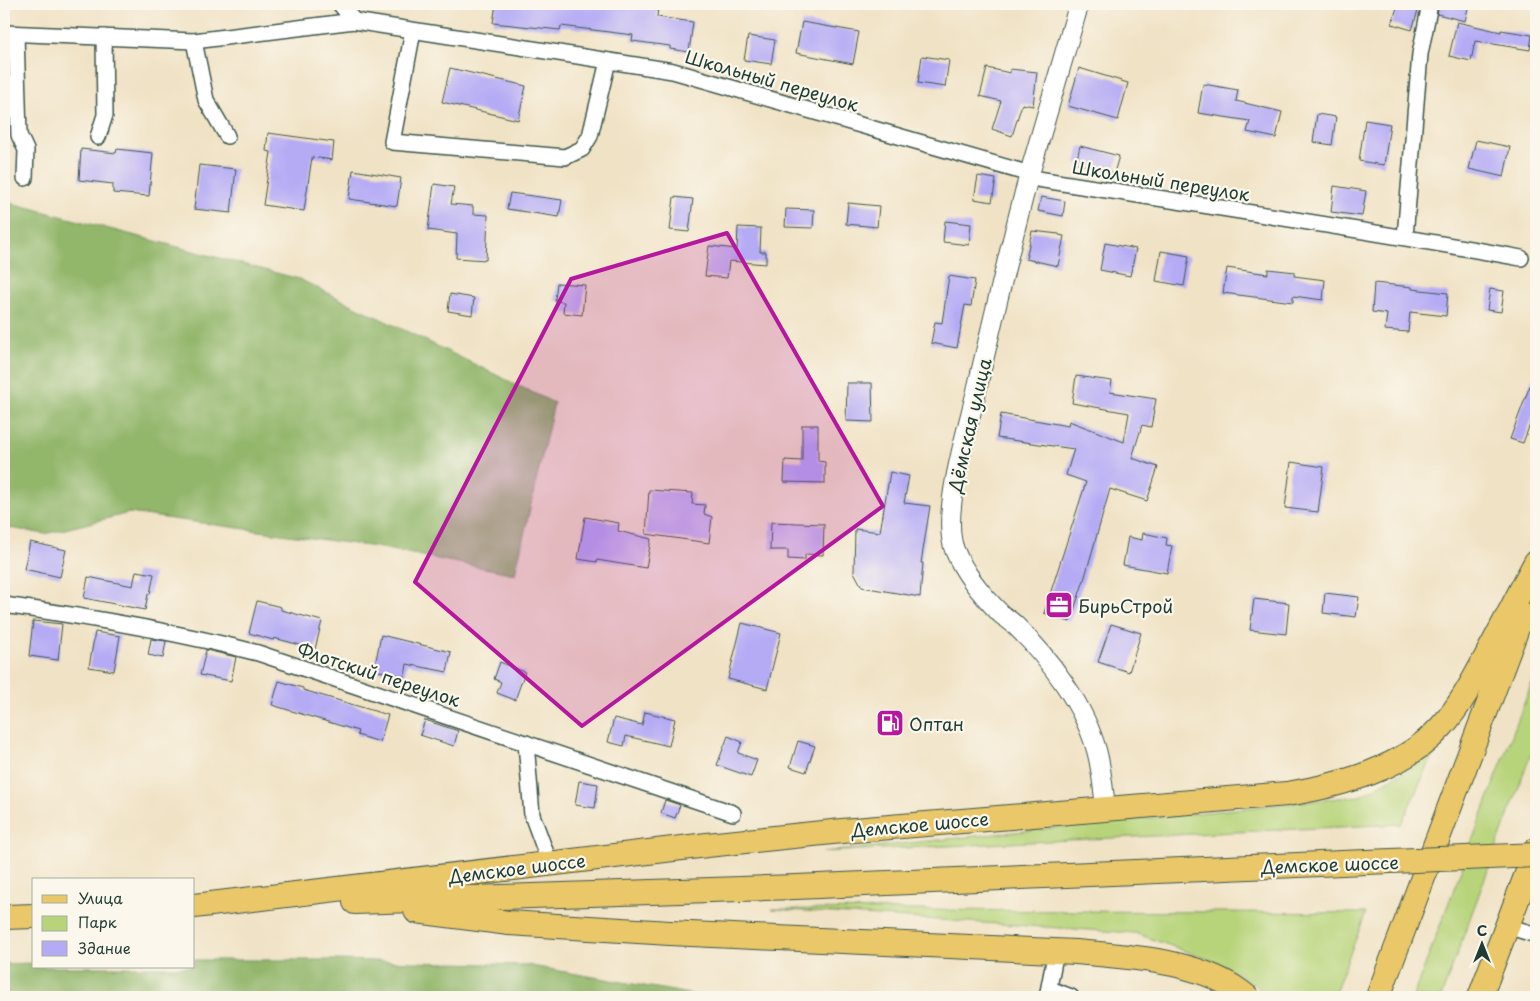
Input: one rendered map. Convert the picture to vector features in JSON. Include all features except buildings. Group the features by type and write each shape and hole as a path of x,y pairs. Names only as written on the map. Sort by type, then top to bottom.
{"main road":[{"name":"Демское шоссе","path":"195,907 842,831 1287,794 1321,789 1346,782 1402,758 1441,727 1480,668 1536,562"},
{"path":"1378,997 1536,578"},
{"path":"1480,997 1536,850"},
{"name":"Демское шоссе","path":"195,907 787,887 1536,855"},
{"path":"345,902 509,923 1114,955 1190,969 1218,979 1247,997"},
{"path":"4,917 32,916"}],"street":[{"path":"340,4 354,21"},
{"name":"Дёмская улица","path":"1079,4 1030,174 993,318 958,473 952,503 950,528 954,550 968,574 983,594 1032,643 1065,685 1082,712 1098,754 1106,809"},
{"path":"1405,237 1420,54 1430,4"},
{"name":"Школьный переулок","path":"10,34 194,41 354,21 673,71 1030,174 1038,179 1292,221 1405,237 1521,258"},
{"path":"413,30 392,142 565,157 582,149 590,136 608,61"},
{"path":"10,34 19,135 26,150 25,178"},
{"path":"98,137 104,115 104,37"},
{"path":"194,41 206,100 227,136"},
{"name":"Флотский переулок","path":"4,605 154,629 209,640 258,654 733,813"},
{"path":"526,743 532,816 550,864"},
{"path":"1507,926 1536,935"},
{"path":"1056,951 1049,993 1070,997"}],"highlighted area":[{"path":"727,233 883,506 582,726 415,582 571,279"}],"green space":[{"path":"4,201 299,279 554,403 515,574 376,547 129,513 45,534 4,527"},
{"path":"1536,672 1536,740 1441,997 1413,997"},
{"path":"1433,755 1401,824 823,852 1360,796"},
{"path":"772,909 1366,913 1333,997 1266,997 1255,984 1219,963 1135,933"},
{"path":"195,960 337,960 526,965 707,997 4,997 4,964 32,963 32,968 195,968"}],"place":[{"name":"БирьСтрой","path":"1059,605"},
{"name":"Оптан","path":"890,723"}]}
